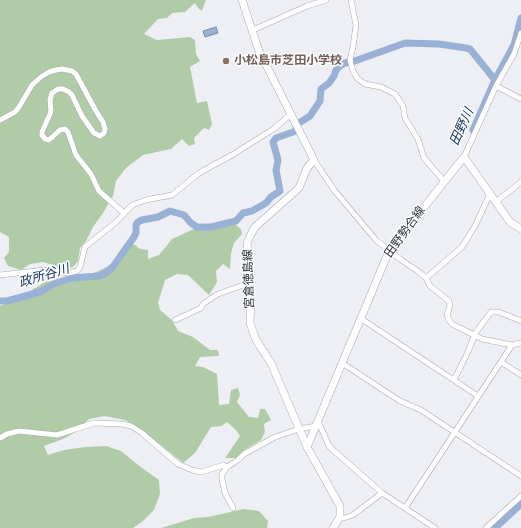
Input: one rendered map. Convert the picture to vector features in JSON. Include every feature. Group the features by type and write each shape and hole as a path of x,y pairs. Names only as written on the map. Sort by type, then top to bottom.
{"main road":[{"path":"242,0 259,51 314,160"},
{"path":"464,156 510,222 521,229"},
{"name":"田野勢合線","path":"307,447 389,251 464,156"},
{"name":"宮倉徳島線","path":"314,160 307,168 299,188 255,227 247,244 251,297 250,323 256,340 271,363 307,447 340,506 340,517"},
{"path":"333,528 340,517"}],"street":[{"path":"253,30 307,6 326,0"},
{"path":"351,0 356,25 350,63 353,71 365,84 385,89 395,94 403,106 406,118 418,139 424,158 444,181"},
{"path":"464,156 496,86 514,54 521,33"},
{"path":"0,120 15,112 32,85 48,72 62,69 72,71 76,74 103,122 105,129 104,133 100,136 94,133 82,116 72,96 63,88 52,93 50,100 50,114 42,135 45,139 49,140 60,130 65,129 68,132 76,155 91,174 99,191 124,213"},
{"path":"496,86 521,99"},
{"path":"0,275 45,270 68,273 77,271 80,267 85,247 116,222 135,203 172,195 199,173 232,155 275,128 291,114"},
{"path":"314,160 334,190 372,236 389,251 426,278 430,286 449,301 450,306 447,315 452,324 482,339 512,345 521,343"},
{"path":"496,202 521,182"},
{"path":"426,278 462,247 475,226 490,195"},
{"path":"174,320 201,308 204,303 218,294 249,283"},
{"path":"454,380 475,335 488,315 493,311 499,312 521,321"},
{"path":"360,318 478,396"},
{"path":"405,508 512,345"},
{"path":"501,362 521,375"},
{"path":"342,363 400,401 421,410 521,476"},
{"path":"0,438 18,431 57,435 94,423 122,424 131,426 142,433 178,464 192,470 201,472 224,465 227,467"},
{"path":"233,508 225,493 222,479 222,474 227,467 244,454 275,437 317,423 329,446 333,450 382,493 435,528"},
{"path":"340,517 344,518 353,514 382,493"},
{"path":"486,528 521,496"}],"green space":[{"path":"0,0 206,0 202,11 195,3 185,12 172,13 167,18 158,19 144,34 157,40 190,37 195,40 196,54 200,61 190,67 197,103 207,101 212,124 209,130 204,128 194,138 195,144 189,146 182,139 171,149 143,155 126,168 116,181 113,196 93,227 86,241 80,248 78,261 73,267 64,268 43,262 30,264 21,270 8,266 4,258 9,252 9,237 0,232"},
{"path":"232,222 241,229 242,234 234,243 231,253 230,269 223,264 216,271 217,282 209,295 188,275 177,274 165,280 158,303 160,310 172,320 178,331 193,337 210,350 218,350 219,356 200,357 195,366 203,367 217,374 219,405 229,404 231,390 238,388 240,395 237,402 249,417 258,418 260,409 265,409 271,420 264,424 265,432 261,440 246,449 237,458 225,458 240,436 227,422 221,426 211,427 195,453 183,463 142,430 125,420 104,416 89,419 76,432 63,439 44,446 48,455 64,450 85,447 106,446 121,451 159,480 160,494 154,510 142,522 133,528 0,528 0,306 14,301 45,282 63,279 75,281 103,269 114,262 125,244 135,245 140,249 148,250 148,259 159,255 172,239 194,229 211,228"},
{"path":"244,509 259,511 268,521 267,528 161,528 194,518 208,517"}],"water":[{"path":"216,27 218,33 205,37 203,31"}],"waterway":[{"name":"田野川","path":"473,130 495,80 514,45 521,18"},
{"path":"299,123 310,116 320,101 321,89 329,83 340,66 405,43 439,44 470,49 495,80"},
{"name":"政所谷川","path":"0,301 7,301 40,292 56,283 72,278 99,276 106,273 112,268 134,237 136,233 136,225 142,220 158,217 170,211 184,215 197,227 211,227 236,221 243,213 252,211 266,203 271,197 280,191 276,170 278,160 273,142 276,138 296,131 296,127"},
{"path":"495,528 521,504"}],"place":[{"name":"小松島市芝田小学校","path":"226,61"}]}
